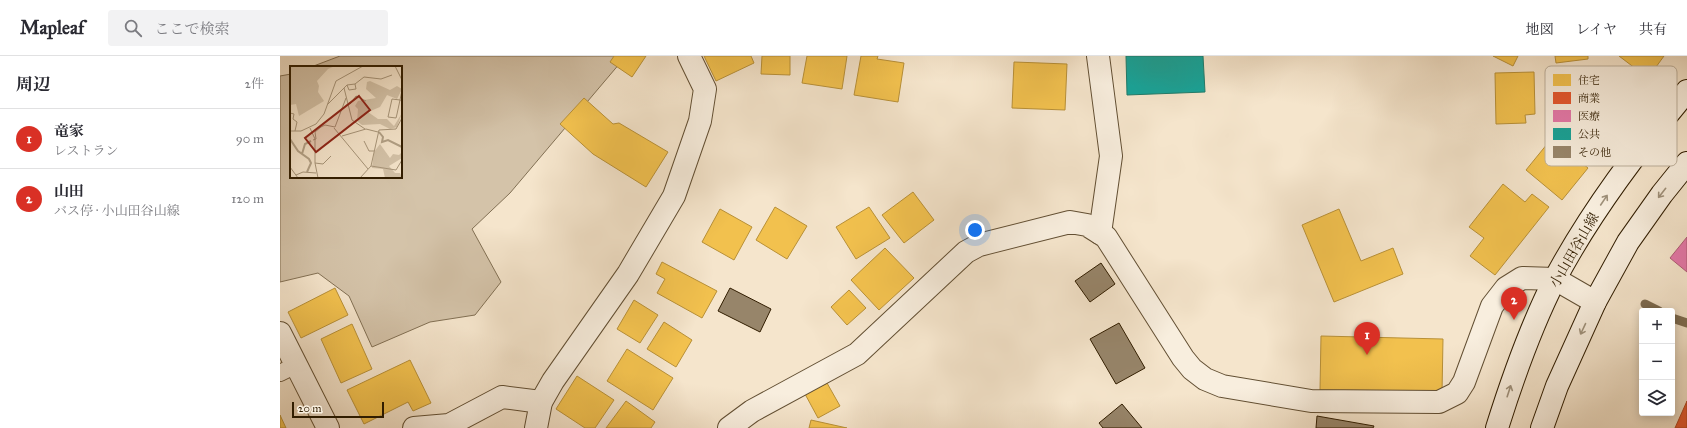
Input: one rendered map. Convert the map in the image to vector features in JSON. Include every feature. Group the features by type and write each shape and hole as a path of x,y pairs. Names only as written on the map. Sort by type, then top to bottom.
{"street":[{"path":"536,428 541,402 553,381 628,274 674,196 700,121 705,88 689,56"},
{"path":"1098,56 1111,156 1100,233"},
{"name":"小山田谷山線","path":"1677,103 1687,91"},
{"path":"1542,428 1557,386 1595,302 1628,242 1662,194 1687,163"},
{"name":"小山田谷山線","path":"1497,428 1516,368 1555,279 1608,193 1627,166"},
{"path":"729,428 752,411 857,354 966,252 979,245 1070,222 1087,225 1106,237 1192,369 1205,379 1222,386 1311,401 1439,402 1451,396 1457,392 1464,382 1492,306 1506,288 1522,278 1555,279 1595,302"},
{"path":"280,333 288,369 328,428"},
{"path":"414,428 449,425 502,397 541,402"}],"shaded area":[{"path":"340,56 626,56 510,193 472,229 501,282 475,315 430,322 372,347 349,296 318,273 280,282 280,76 290,74 290,178 402,178 402,66 314,66"}],"building: 住宅":[{"path":"614,56 646,56 632,77 610,62"},
{"path":"704,56 751,56 754,63 716,81"},
{"path":"762,56 790,56 790,75 761,74"},
{"path":"807,56 847,56 842,89 802,83"},
{"path":"861,56 878,56 877,59 904,63 898,102 854,95"},
{"path":"1493,56 1518,56 1513,66"},
{"path":"1555,56 1588,56 1588,59 1556,63"},
{"path":"1619,56 1664,56 1657,66 1632,66"},
{"path":"1014,62 1067,64 1065,110 1012,108"},
{"path":"1534,72 1535,114 1525,115 1526,123 1496,124 1495,73"},
{"path":"584,98 613,124 619,123 668,152 646,187 593,154 560,124"},
{"path":"1545,147 1545,166 1586,166 1588,168 1562,200 1526,170"},
{"path":"1503,184 1525,202 1532,194 1549,207 1495,275 1470,256 1484,238 1469,227"},
{"path":"913,192 934,220 904,243 882,215"},
{"path":"775,207 807,226 787,259 756,240"},
{"path":"869,207 890,238 856,259 836,227"},
{"path":"720,209 752,227 734,260 702,242"},
{"path":"1339,209 1361,261 1393,248 1403,274 1334,302 1302,225"},
{"path":"885,248 914,278 879,310 851,280"},
{"path":"662,262 717,291 702,318 657,293 665,279 656,274"},
{"path":"335,288 348,315 301,338 288,312"},
{"path":"849,290 866,308 847,325 831,307"},
{"path":"634,300 658,315 640,343 617,329"},
{"path":"664,322 692,340 676,367 647,349"},
{"path":"352,324 372,369 341,383 321,339"},
{"path":"1321,336 1443,339 1442,393 1320,390"},
{"path":"627,349 673,378 653,410 607,381"},
{"path":"410,360 431,403 413,411 408,402 364,424 347,390"},
{"path":"577,376 614,400 595,428 585,428 556,409"},
{"path":"827,383 840,406 818,418 805,394"},
{"path":"626,401 655,422 651,428 606,428"},
{"path":"280,415 286,428 280,428"},
{"path":"811,420 847,428 809,428"}],"building: 商業":[{"path":"1687,401 1687,428 1675,428"}],"building: 医療":[{"path":"1687,237 1687,272 1670,258"}],"building: 公共":[{"path":"1126,56 1203,56 1205,92 1127,95"}],"building: その他":[{"path":"1101,263 1115,284 1090,302 1075,281"},
{"path":"730,288 771,309 760,332 718,311"},
{"path":"1119,323 1145,368 1116,384 1090,339"},
{"path":"1122,404 1142,428 1103,428 1099,423"},
{"path":"1317,416 1374,426 1373,428 1316,428"}],"waterway":[{"path":"1645,304 1653,308"},
{"path":"1675,319 1687,323"}],"place":[{"name":"山田","path":"1514,320"},
{"name":"竜家","path":"1367,355"}]}
